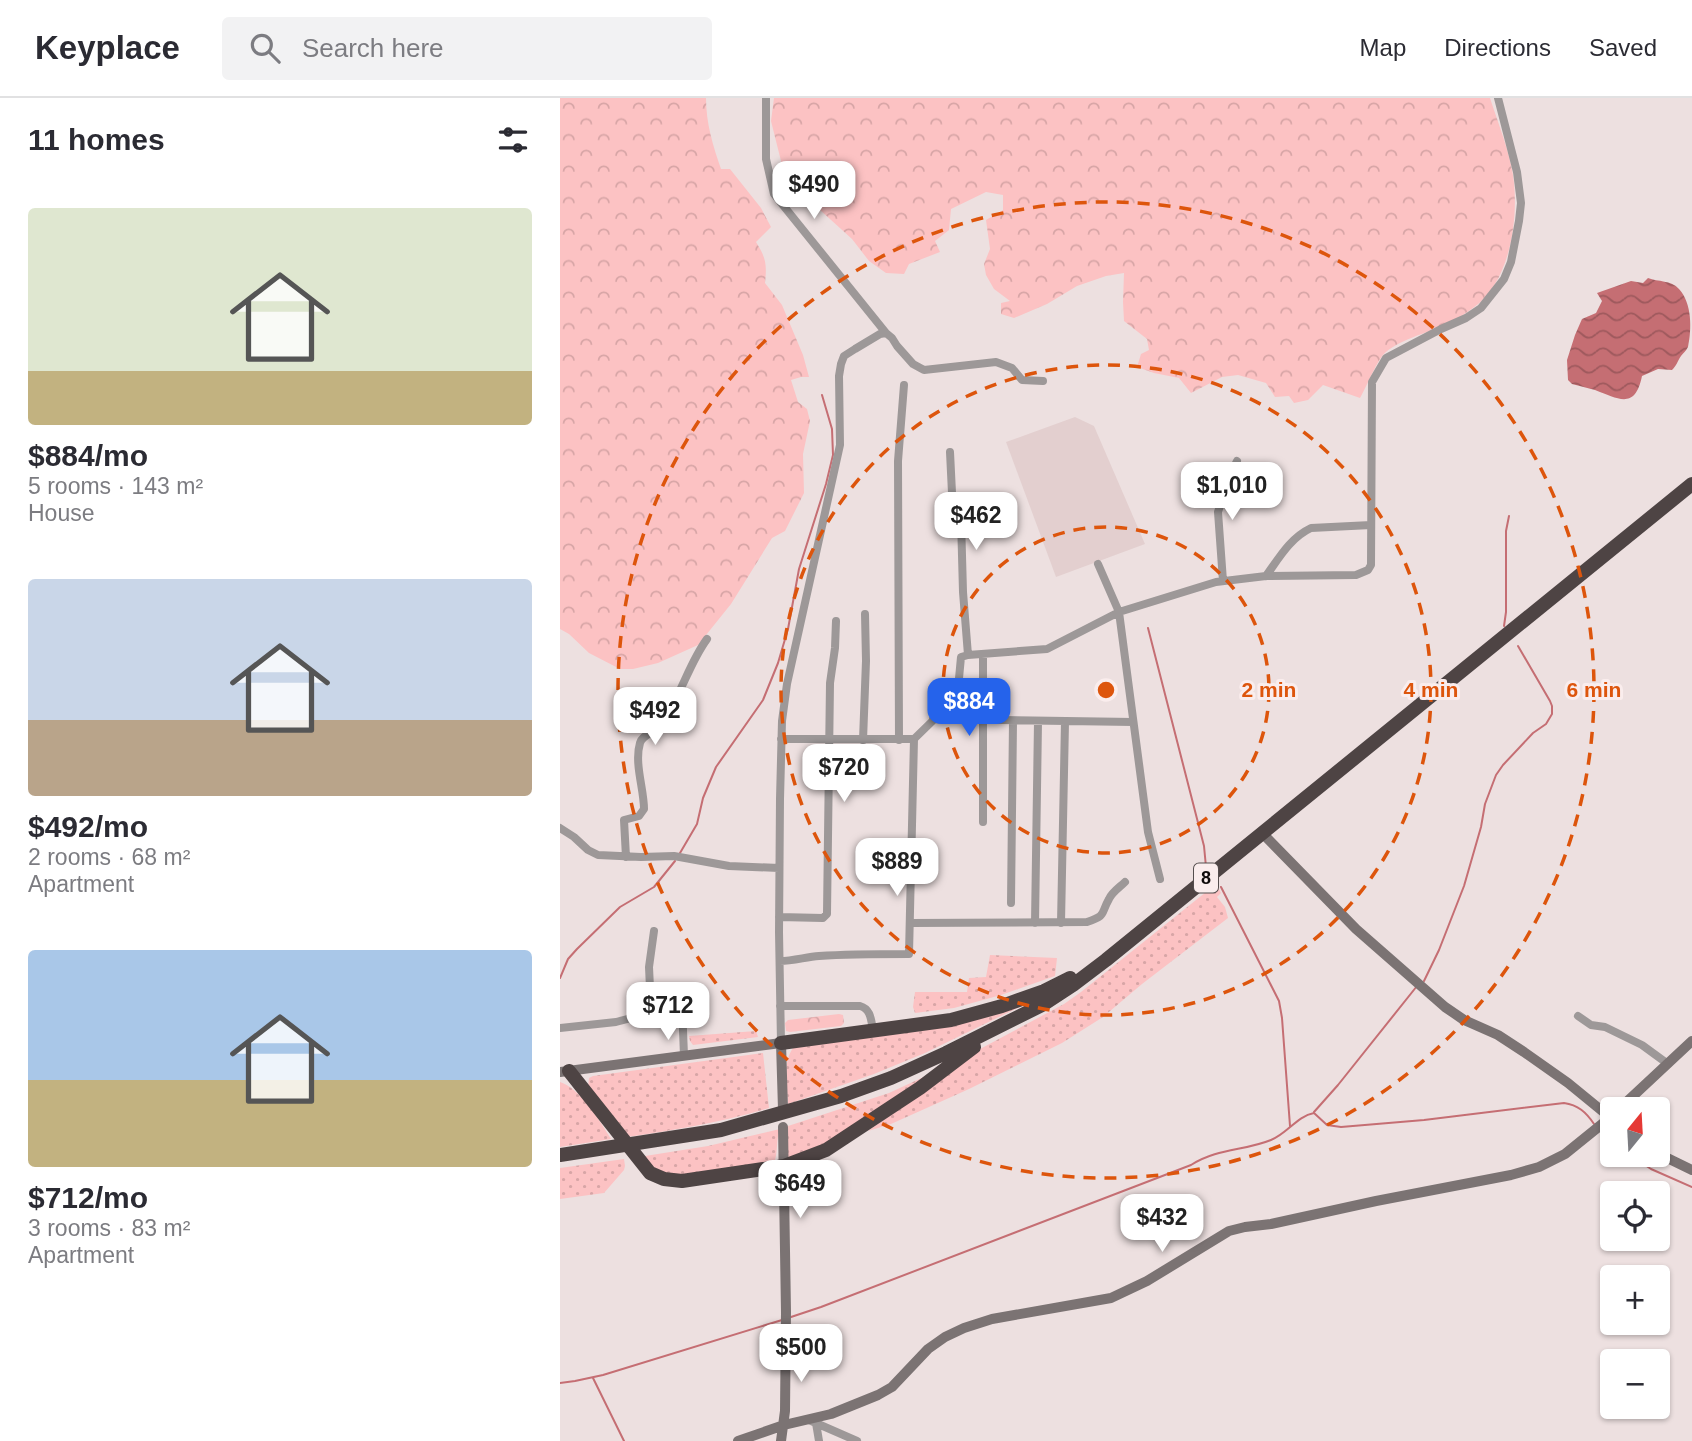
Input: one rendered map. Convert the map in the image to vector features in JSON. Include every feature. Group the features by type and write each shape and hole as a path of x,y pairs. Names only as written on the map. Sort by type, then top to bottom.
{"highway":[{"name":"8","path":"654,1145 755,1121 891,1078 946,1054 1044,1004 1106,960 1692,484"},
{"name":"8","path":"560,1163 616,1151 723,1137 845,1103 896,1083 1047,1011 1111,965 1692,493"},
{"path":"781,1043 951,1020 1044,991 1106,960"},
{"path":"564,1072 650,1172 664,1179 682,1181 784,1166 826,1150 920,1088 975,1046"},
{"name":"8","path":"560,1155 616,1151"}],"street":[{"path":"766,98 766,159 774,194 913,364 923,370 996,362 1012,368 1022,380 1043,381"},
{"path":"781,739 914,739 954,700 958,689 961,657 1047,649 1119,612 1223,581 1266,576 1356,575 1368,570 1371,565 1372,382 1386,358 1481,308 1504,279 1511,262 1519,221 1520,189 1498,98"},
{"path":"783,1109 779,868 781,739 787,684 840,445 841,364 844,356 886,333"},
{"path":"900,740 898,461 904,385"},
{"path":"950,452 952,492 961,519 968,655"},
{"path":"1223,581 1218,512 1237,461"},
{"path":"1266,576 1291,542 1311,528 1371,525"},
{"path":"1098,564 1119,612 1148,832 1160,879"},
{"path":"863,740 865,614"},
{"path":"779,917 823,918 827,914 830,683 835,648 835,621"},
{"path":"626,857 624,820 639,816 643,809 640,741 666,717 698,651 707,639"},
{"path":"983,654 983,822"},
{"path":"933,719 1133,722"},
{"path":"1011,903 1013,721"},
{"path":"1035,923 1038,722"},
{"path":"1061,923 1065,722"},
{"path":"780,961 807,956 909,954 914,739"},
{"path":"560,828 598,855 677,856 729,866 779,868"},
{"path":"1267,838 1356,929 1446,1007 1464,1020 1498,1035 1600,1106"},
{"path":"911,923 1087,922 1100,918 1109,898 1125,882"},
{"path":"651,1009 649,967 654,931"},
{"path":"560,1028 615,1022 643,1015 651,1009 682,1006 684,1056"},
{"path":"780,1006 860,1006 869,1012 873,1030"},
{"path":"1578,1016 1591,1025 1605,1027 1642,1045 1668,1064"},
{"path":"1632,1097 1692,1041"},
{"path":"564,1072 781,1043"},
{"path":"738,1441 784,1424 812,1422 878,1395 892,1387 928,1349 964,1328 992,1319 1111,1298 1147,1281 1229,1231 1511,1175 1539,1167 1564,1154 1600,1125"},
{"path":"781,1441 784,1424 786,1318 783,1128"},
{"path":"1670,1159 1692,1170"},
{"path":"812,1422 819,1441"},
{"path":"812,1422 857,1441"}],"shaded area":[{"path":"1075,417 1094,426 1145,544 1056,577 1006,442"}],"green space":[{"path":"560,98 706,98 710,134 721,169 730,169 761,208 771,227 756,242 765,261 765,283 782,305 803,355 809,377 791,380 798,402 807,409 810,421 803,454 804,493 785,531 772,538 731,604 698,645 658,663 633,669 620,669 589,653 560,629"},
{"path":"774,98 1490,98 1507,148 1514,182 1511,242 1497,280 1487,296 1446,325 1388,350 1377,363 1360,398 1323,385 1308,400 1294,403 1289,396 1275,397 1266,383 1238,375 1222,377 1191,393 1179,378 1137,367 1141,354 1149,350 1147,339 1124,321 1124,273 1077,286 1047,304 1014,318 1001,314 1001,303 1010,301 994,289 986,275 984,264 990,249 986,220 1003,210 1003,195 986,192 951,209 949,230 935,241 940,252 909,264 904,274 886,273 869,261 852,239 784,173 771,121"},
{"path":"1216,884 1221,893 1217,897 1225,907 1228,918 1103,1017 1062,1043 969,1089 891,1124 868,1131 980,1049 1081,992"},
{"path":"990,955 1057,958 1055,976 954,1008 915,1013 915,992 967,992 969,978 986,977"},
{"path":"1044,995 925,1053 788,1104 786,1068 793,1048"},
{"path":"843,1015 844,1023 841,1026 786,1031 785,1023 788,1020"},
{"path":"756,1031 758,1037 693,1045 689,1036"},
{"path":"763,1053 769,1108 698,1125 627,1137 588,1088 589,1078 593,1076"},
{"path":"943,1068 826,1144 788,1159 785,1127 889,1093"},
{"path":"560,1082 582,1098 611,1139 560,1147"},
{"path":"780,1129 775,1160 772,1162 674,1176 652,1168 645,1156 708,1146"},
{"path":"624,1159 624,1170 604,1193 560,1199 560,1168"}],"water":[{"path":"1648,278 1676,286 1686,301 1690,316 1688,347 1675,367 1672,370 1658,369 1642,376 1635,394 1625,399 1572,384 1568,380 1567,360 1582,319 1596,313 1602,301 1597,293 1631,281 1643,283"}],"waterway":[{"path":"680,853 697,824 703,798 716,767 763,700 778,663 788,629 799,569 833,455 832,429 822,395"},
{"path":"1504,626 1506,531 1509,516"},
{"path":"1148,628 1204,846 1206,867"},
{"path":"1424,981 1464,886 1485,804 1496,775 1533,733 1546,724 1552,714 1550,701 1518,646"},
{"path":"560,978 568,959 577,949 620,907 654,887 675,861"},
{"path":"1221,887 1279,1001 1290,1126"},
{"path":"1314,1112 1417,986"},
{"path":"791,1317 1191,1165 1211,1155 1271,1140 1302,1118 1314,1113 1327,1125 1341,1127 1564,1103 1581,1110 1594,1124"},
{"path":"1648,1167 1692,1187"},
{"path":"560,1383 603,1375 782,1320"},
{"path":"593,1378 624,1441"}]}
